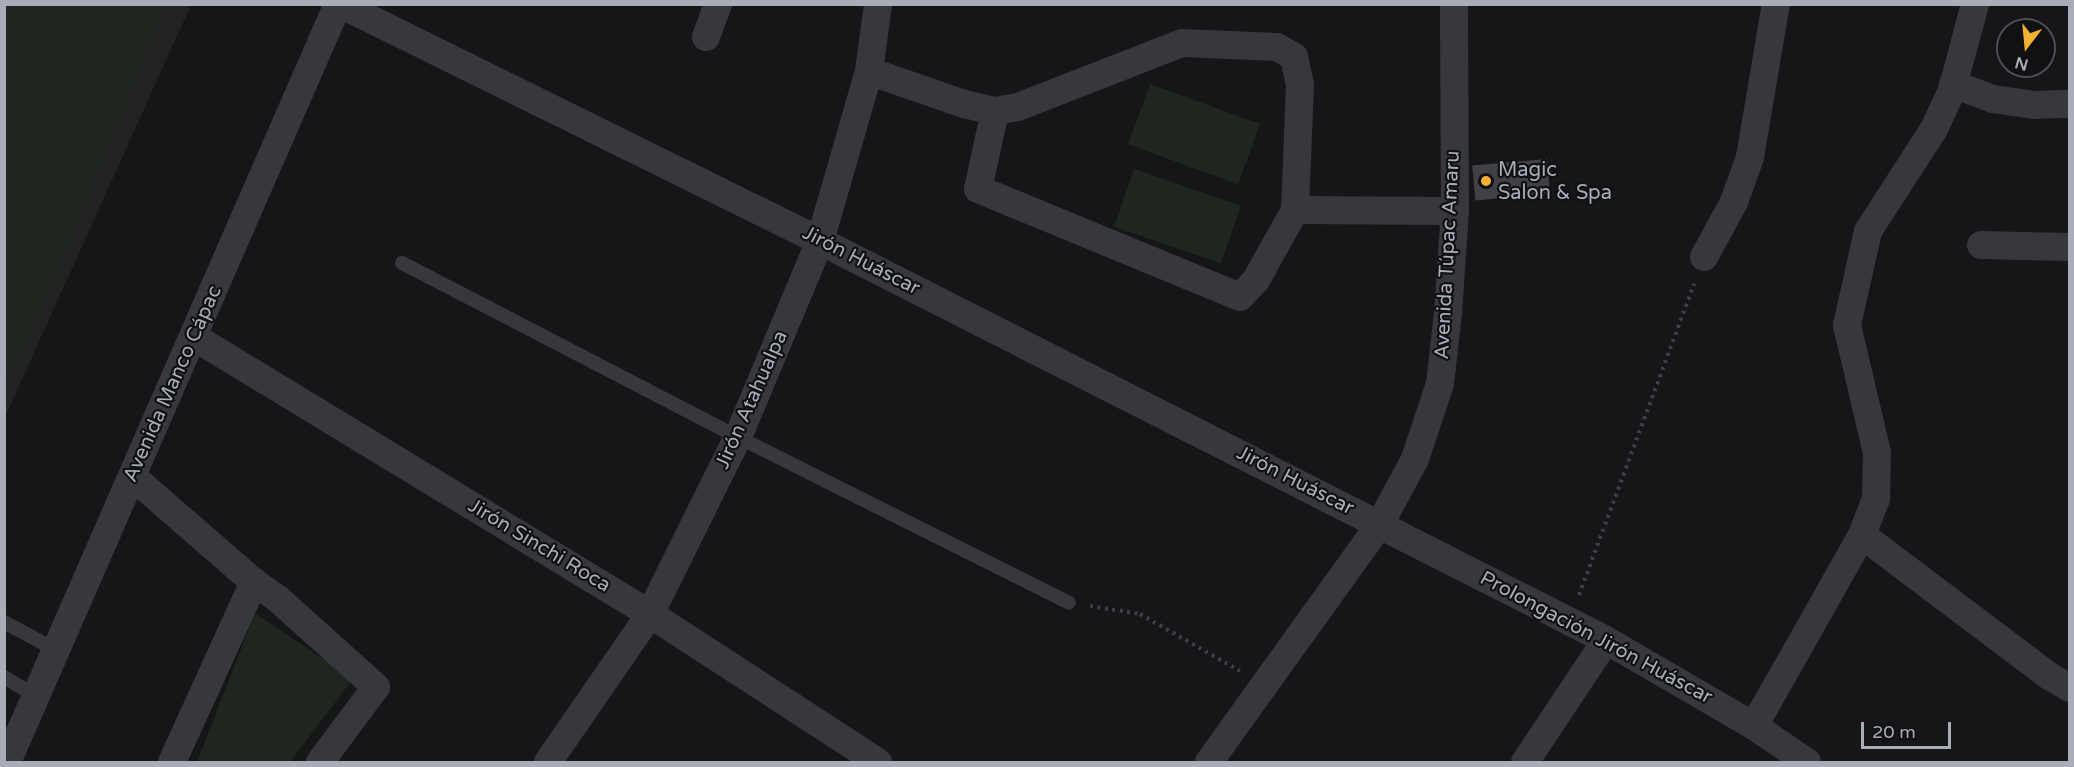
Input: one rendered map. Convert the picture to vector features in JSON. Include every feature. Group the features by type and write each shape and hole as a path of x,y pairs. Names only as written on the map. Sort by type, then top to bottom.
{"street":[{"name":"Jirón Huáscar","path":"339,4 820,241 1380,524"},
{"name":"Avenida Manco Cápac","path":"7,762 339,4"},
{"path":"706,37 718,4"},
{"name":"Jirón Atahualpa","path":"548,762 650,614 738,437 820,241 869,71 878,4"},
{"name":"Avenida Túpac Amaru","path":"1209,762 1380,524 1415,459 1440,384 1448,313 1455,211 1454,4"},
{"path":"1704,257 1734,202 1750,157 1776,4"},
{"path":"1754,726 1862,535 1876,499 1877,453 1847,325 1868,231 1934,129 1953,84 1975,4"},
{"path":"869,71 964,104 995,111 1018,107 1182,43 1276,47 1294,57 1300,85 1295,210 1256,280 1240,297 978,189 995,111"},
{"path":"1953,84 1993,99 2034,105 2070,104"},
{"path":"1295,210 1455,211"},
{"path":"1982,245 2070,247"},
{"name":"Jirón Sinchi Roca","path":"194,338 650,614 878,762"},
{"path":"133,477 254,582 278,599 376,687 320,762"},
{"name":"Prolongación Jirón Huáscar","path":"1380,524 1606,640 1754,726 1807,762"},
{"path":"1862,535 2049,676 2070,688"},
{"path":"172,762 254,582"},
{"path":"1524,762 1606,640"}],"lane":[{"path":"402,263 738,437 1069,603"},
{"path":"4,622 57,650"},
{"path":"4,678 36,696"}],"path":[{"path":"1569,621 1704,257"},
{"path":"1069,603 1140,614 1264,685"}],"shaded area":[{"path":"5,4 165,5 23,352 5,380"},
{"path":"5,5 191,5 5,417"},
{"path":"1150,84 1260,124 1238,184 1128,144"},
{"path":"1134,169 1241,206 1221,263 1114,227"},
{"path":"255,613 353,679 290,762 197,762"}],"building":[{"path":"1547,159 1550,194 1475,200 1472,166"}],"place":[{"name":"Magic Salon & Spa","path":"1486,181"}]}
